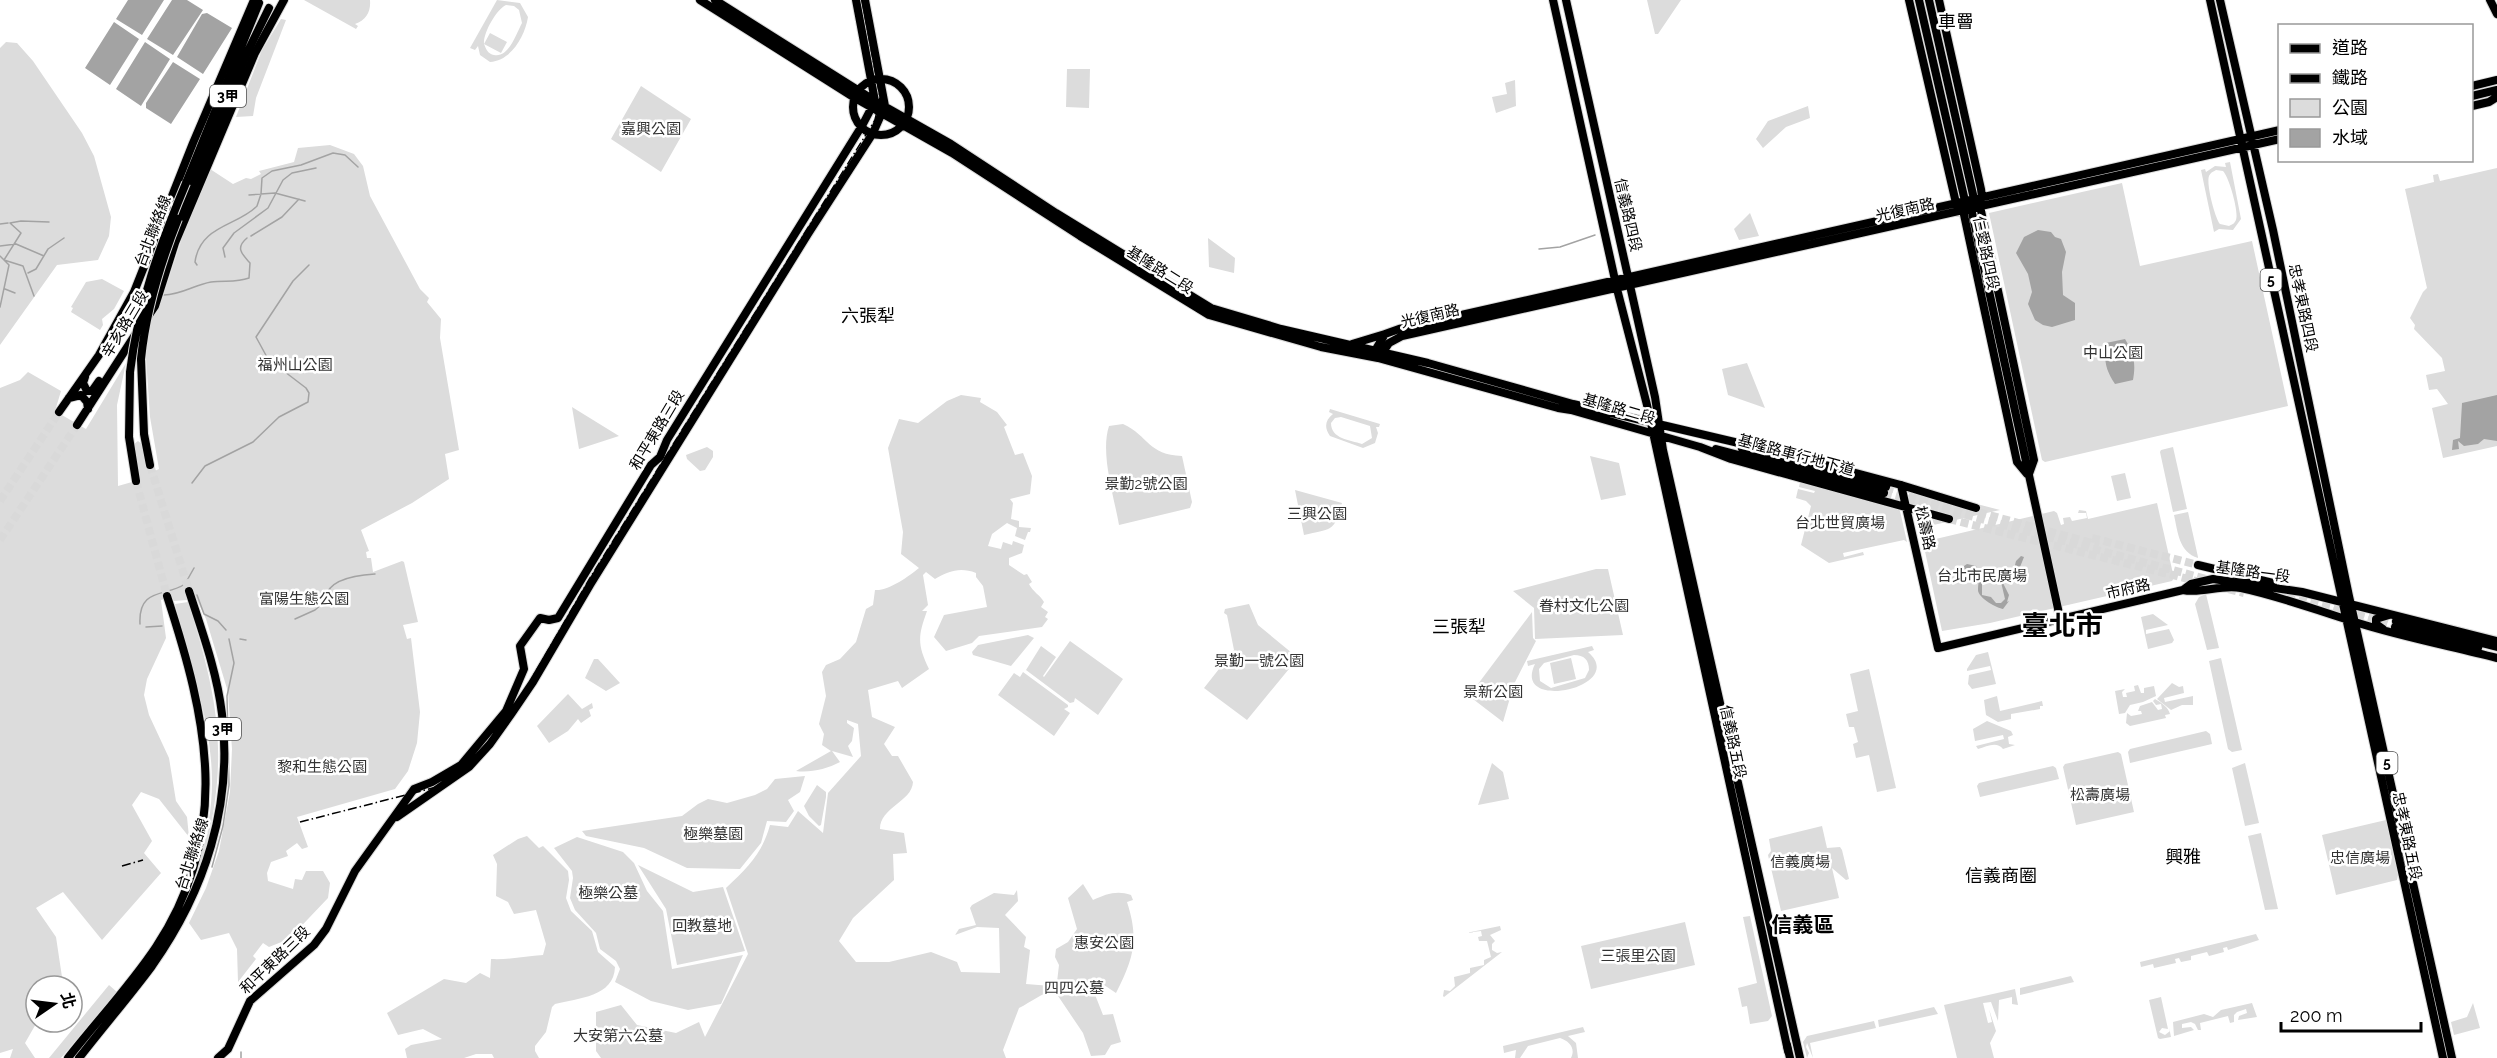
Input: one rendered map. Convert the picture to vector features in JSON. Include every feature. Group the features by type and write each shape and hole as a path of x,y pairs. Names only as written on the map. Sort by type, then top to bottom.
{"highway":[{"path":"2490,0 2494,10"},
{"name":"台北聯絡線","path":"150,465 144,434 141,358 148,309 189,184 258,1"},
{"name":"台北聯絡線","path":"136,481 129,436 130,372 148,279 248,51 271,4"},
{"path":"129,436 144,434"},
{"name":"台北聯絡線","path":"68,1058 152,966 173,934 194,896 217,830 221,807 224,739 222,713 212,665 189,591"},
{"name":"台北聯絡線","path":"79,1058 166,930 184,893 195,863 205,807 204,740 191,672 166,596"},
{"path":"1787,1045 1789,1058"}],"main road":[{"name":"辛亥路三段","path":"77,425 155,306 175,243 192,202 255,53 284,0"},
{"name":"基隆路二段","path":"700,0 884,109 1080,236 1209,315 1321,347 1379,353 1573,404 1660,424"},
{"name":"基隆路二段","path":"715,0 857,94"},
{"path":"856,0 884,109"},
{"path":"865,0 876,81 874,104"},
{"name":"信義路四段","path":"1553,0 1651,432"},
{"name":"信義路四段","path":"1566,0 1662,436"},
{"name":"仁愛路四段","path":"1909,0 1960,202 1971,208 2034,460 2028,475"},
{"name":"仁愛路四段","path":"1919,0 1960,202"},
{"name":"仁愛路四段","path":"1929,0 1978,198"},
{"name":"仁愛路四段","path":"1939,0 1978,198 1971,208 2016,460 2028,475 2060,618"},
{"name":"忠孝東路四段","path":"2210,0 2298,403 2347,604 2356,623"},
{"name":"忠孝東路四段","path":"2220,0 2252,141 2347,604 2347,620"},
{"name":"辛亥路三段","path":"59,412 88,370 137,285 193,143 258,1"},
{"path":"2473,86 2497,80"},
{"path":"876,81 893,82 903,91 909,105 905,123 891,134 873,133 862,126 854,110 857,94 876,81"},
{"path":"2473,96 2497,90"},
{"path":"2473,106 2489,102 2497,97"},
{"name":"和平東路三段","path":"218,1058 228,1049 250,1001 314,945 326,929 355,871 414,789 432,782 461,765 506,711 524,669 520,646 540,618 549,620 558,618 651,465 660,457 672,431 874,104"},
{"name":"和平東路三段","path":"391,822 462,773 479,757 531,685 808,234 873,133 884,109"},
{"name":"基隆路二段","path":"905,123 951,144 1056,213 1211,308 1272,326 1351,344 1662,436"},
{"name":"光復南路","path":"2252,141 2278,131"},
{"name":"光復南路","path":"1379,353 1389,343 1402,336 1960,202 2252,141 2278,139"},
{"name":"光復南路","path":"1629,282 1971,208 2242,143"},
{"name":"光復南路","path":"1379,353 1385,334 1442,319 1616,285"},
{"path":"1351,344 1385,334"},
{"path":"88,370 83,383 87,391 92,391 107,370 122,356"},
{"path":"69,398 81,395 87,402 88,409"},
{"path":"1660,424 1901,484 1976,508"},
{"name":"信義路五段","path":"1651,432 1787,1045"},
{"name":"基隆路車行地下道","path":"1700,447 1725,450 1885,490 1727,444 1704,435"},
{"path":"1662,436 1731,459 1949,519"},
{"name":"信義路五段","path":"1662,436 1800,1058"},
{"name":"松壽路","path":"1901,484 1938,648"},
{"path":"2198,565 2273,583"},
{"name":"基隆路一段","path":"2183,590 2191,584 2220,579 2302,592 2347,604 2395,621 2497,641"},
{"name":"基隆路一段","path":"2183,590 2193,592 2224,586 2241,588 2336,615 2356,623 2497,658"},
{"name":"市府路","path":"1938,648 2183,590"},
{"path":"2244,593 2347,620"},
{"path":"560,614 570,619"},
{"path":"2385,630 2376,624 2376,619 2395,621 2497,647"},
{"name":"忠孝東路五段","path":"2347,620 2443,1058"},
{"path":"2395,621 2497,653"},
{"name":"忠孝東路五段","path":"2356,623 2452,1058"},
{"path":"410,796 412,801 417,803"}],"green space":[{"path":"304,0 370,0 370,4 365,18 355,24 358,26 356,29"},
{"path":"497,0 520,3 528,17 524,32 510,52 498,61 490,62 480,55 478,46 475,50 470,48","holes":["506,5 514,6 519,10 522,23 504,53 490,54 484,44 491,22 502,8"]},
{"path":"1647,0 1681,0 1658,34 1655,34"},
{"path":"281,19 286,20 256,98 253,116 236,117 262,50"},
{"path":"490,33 507,42 501,53 484,44"},
{"path":"6,42 17,43 33,61 82,133 94,156 111,217 109,236 98,260 57,265 0,345 0,48"},
{"path":"1067,69 1090,69 1089,108 1066,107"},
{"path":"1515,80 1516,106 1496,113 1492,97 1507,94 1505,83"},
{"name":"嘉興公園","path":"641,86 691,119 661,172 611,139"},
{"path":"1808,106 1810,118 1786,127 1763,148 1756,139 1768,121"},
{"path":"330,145 354,154 363,166 370,196 420,289 429,298 427,302 441,319 440,338 459,450 445,454 449,479 412,503 361,530 369,551 366,552 367,558 371,558 373,572 404,562 418,622 403,625 407,639 411,638 420,712 417,743 408,771 395,789 297,817 308,847 302,849 297,843 286,851 288,856 271,862 267,873 268,881 293,889 295,879 302,880 306,871 323,871 330,883 328,898 289,939 269,947 263,943 253,956 256,959 238,982 237,949 229,933 201,940 189,923 206,888 219,851 230,792 232,749 228,692 206,619 192,590 186,593 187,600 174,601 172,597 161,600 166,638 147,679 144,695 149,715 169,758 176,801 187,817 189,837 159,799 141,792 132,805 152,841 144,853 161,873 102,940 63,892 36,908 56,937 62,974 24,974 24,1034 30,1034 25,1043 35,1058 10,1058 13,1049 0,1053 0,388 20,380 28,372 61,391 55,411 86,429 126,363 117,405 118,486 139,480 134,444 138,441 143,445 150,473 159,469 150,417 146,358 149,323 161,302 185,229 210,169 233,184 261,174 259,171 294,162 298,148"},
{"path":"2230,162 2241,219 2233,230 2219,229 2214,232 2201,170 2205,169 2206,172 2215,166 2226,167 2225,163","holes":["2216,170 2223,171 2231,187 2237,216 2233,224 2229,226 2220,224 2218,221 2208,180"]},
{"path":"2497,168 2497,446 2443,458 2432,408 2448,404 2437,389 2429,390 2426,375 2445,371 2442,358 2414,329 2415,325 2410,318 2427,288 2405,189 2434,182 2433,175 2438,174 2440,181"},
{"name":"中山公園","path":"2122,183 2140,266 2252,241 2288,406 2045,462 2042,460 1989,213"},
{"path":"1750,213 1759,236 1739,240 1734,229"},
{"path":"1208,238 1235,258 1234,273 1209,267"},
{"path":"102,279 124,291 114,309 102,319 103,325 100,330 71,312 73,308 71,307 86,282"},
{"path":"1747,363 1765,408 1728,395 1722,369"},
{"path":"961,395 981,398 980,402 997,412 1007,425 1004,427 1015,455 1023,453 1032,476 1030,494 1010,499 1013,503 1011,519 1019,521 1019,527 1031,528 1025,540 1015,536 1017,528 1007,523 992,534 988,546 1001,549 1003,542 1012,545 1013,541 1024,545 1022,553 1009,558 1009,565 1024,575 1027,574 1032,582 1029,584 1044,602 1041,607 1048,612 1045,617 1048,619 1042,627 979,636 972,643 946,651 934,637 944,615 987,607 983,586 976,577 976,573 965,570 945,574 935,579 926,572 923,575 928,605 922,611 927,611 920,640 922,653 929,669 902,688 898,681 868,690 872,717 895,727 884,744 892,756 898,756 913,782 907,795 885,815 880,829 904,833 907,853 893,854 894,880 853,918 839,941 856,962 889,962 931,952 957,962 961,972 1000,973 999,928 977,927 955,935 959,929 976,925 970,908 972,905 994,893 1014,895 1017,890 1018,901 1005,915 1026,937 1024,947 1030,950 1026,984 1051,986 1057,982 1059,965 1055,957 1056,949 1068,942 1077,929 1068,898 1083,884 1093,900 1112,893 1131,895 1133,900 1127,902 1134,938 1127,969 1116,993 1104,985 1092,987 1103,1015 1113,1014 1121,1042 1111,1045 1105,1055 1091,1056 1083,1033 1054,990 1019,1008 1003,1050 1006,1058 601,1058 596,1051 596,1012 621,1005 637,1025 676,1033 699,1022 705,1037 748,954 726,888 753,860 763,844 770,825 788,827 798,811 823,833 828,793 861,756 858,724 847,720 847,723 854,728 852,741 848,746 853,757 832,751 840,762 818,770 796,771 831,751 822,745 824,734 819,724 826,696 822,672 826,665 840,659 856,642 866,609 873,605 875,590 892,586 919,568 901,554 903,532 888,448 899,419 918,423 947,401"},
{"path":"572,407 619,436 579,449"},
{"path":"1330,409 1380,424 1376,427 1378,433 1375,443 1363,448 1330,436 1326,424 1333,414 1329,412","holes":["1341,417 1370,426 1372,438 1362,444 1338,436 1331,423 1335,418"]},
{"name":"景勤2號公園","path":"1123,424 1155,449 1182,456 1192,502 1190,508 1119,525 1106,449 1109,426"},
{"path":"707,447 713,451 713,457 705,470 700,471 687,459 686,455"},
{"path":"2173,447 2187,509 2173,512 2160,452"},
{"path":"1590,456 1619,463 1626,495 1601,500"},
{"path":"2125,473 2131,498 2117,501 2111,476"},
{"name":"台北世貿廣場","path":"1800,482 1895,506 1900,511 1907,542 1904,540 1843,553 1844,557 1863,552 1864,555 1829,563 1801,545 1811,506 1806,501 1796,498 1798,489 1814,493 1815,491 1799,487"},
{"name":"三興公園","path":"1295,490 1342,503 1334,524 1326,530 1304,535"},
{"path":"1910,490 1974,512 1977,504 2000,510 1920,528 1914,511 1949,517 1913,505"},
{"name":"台北市民廣場","path":"2157,503 2174,578 2172,581 1990,623 1942,631 1923,542 2054,511 2061,525 2064,524 2063,518 2070,517 2072,521 2087,518 2086,513 2078,513 2079,510 2086,511 2088,519"},
{"path":"2188,512 2198,558 2183,547 2174,515"},
{"name":"眷村文化公園","path":"1596,569 1608,569 1623,635 1535,639 1534,608 1513,591"},
{"path":"2206,594 2219,648 2207,650 2195,604 2199,597"},
{"path":"188,602 208,671 217,733 216,795 201,866 198,864 207,829 212,795 211,763 208,732 201,701 175,604"},
{"name":"景勤一號公園","path":"1249,604 1258,625 1298,658 1247,720 1204,688 1234,650 1227,615 1224,613 1225,609"},
{"name":"景新公園","path":"1532,612 1533,638 1536,641 1514,684 1503,722 1469,696"},
{"path":"2153,614 2168,625 2146,630 2146,634 2169,629 2174,640 2172,643 2148,649 2141,617"},
{"path":"1028,635 1034,638 1011,666 973,655 972,652 978,645"},
{"path":"1070,641 1123,679 1098,715 1075,698 1074,702 1070,703 1026,670 1041,646 1056,657 1044,677"},
{"path":"1592,646 1594,650 1588,652 1597,665 1594,676 1583,684 1568,690 1552,691 1539,688 1532,679 1535,664 1528,666 1527,661","holes":["1578,655 1588,663 1589,670 1585,678 1551,688 1540,681 1539,669 1544,663"]},
{"path":"1988,652 1996,684 1972,689 1968,684 1969,675 1991,670 1990,666 1967,671 1967,669 1976,655"},
{"path":"1571,658 1576,679 1554,684 1550,663"},
{"path":"2221,658 2242,750 2232,752 2228,749 2209,661"},
{"path":"594,659 598,659 620,683 606,691 585,678"},
{"path":"1869,669 1896,788 1877,792 1869,755 1856,758 1853,744 1858,742 1854,727 1849,727 1846,714 1858,711 1850,674"},
{"path":"1023,672 1068,705 1064,709 1070,713 1054,736 998,695 1014,673 1020,677"},
{"path":"2172,683 2179,687 2183,686 2184,693 2164,698 2165,702 2193,696 2193,705 2182,705 2171,710 2157,699"},
{"path":"2138,685 2141,693 2144,693 2144,688 2154,686 2156,696 2130,705 2125,713 2119,714 2115,691 2125,689 2122,692 2123,697 2127,697 2126,693 2135,691 2134,686"},
{"path":"568,694 582,709 592,703 593,708 589,710 591,716 581,723 578,719 568,731 549,743 537,726"},
{"path":"1997,696 2000,711 2042,701 2043,706 2040,706 2040,709 2011,714 2011,719 1998,722 1986,715 1984,700"},
{"path":"2155,699 2168,709 2170,714 2165,715 2166,718 2130,726 2126,723 2127,713 2131,716 2142,714 2138,711 2140,706 2152,702 2158,710 2162,709 2161,704 2156,705 2153,701"},
{"path":"1987,721 2011,731 2013,735 2008,737 2009,744 2015,745 2003,749 1995,745 1978,749 1976,746 2004,739 2003,735 1975,741 1973,729"},
{"path":"2206,731 2210,734 2212,744 2130,763 2128,752 2130,749"},
{"name":"松壽廣場","path":"2118,752 2121,754 2134,812 2076,825 2063,767 2065,764"},
{"path":"1492,763 1503,772 1509,799 1478,805"},
{"path":"2245,763 2259,823 2245,826 2232,768"},
{"path":"2053,766 2056,768 2059,779 1980,797 1977,786 1979,783"},
{"name":"極樂墓園","path":"805,776 800,792 788,800 794,811 786,822 767,821 761,843 740,869 687,868 644,848 586,836 582,831 682,816 708,799 727,803 767,789 775,779"},
{"path":"817,785 826,792 819,826 809,816 804,806"},
{"name":"忠信廣場","path":"2386,820 2398,875 2397,880 2336,895 2322,835"},
{"name":"信義廣場","path":"1822,826 1827,848 1840,847 1842,850 1849,879 1846,880 1832,868 1839,898 1781,911 1768,855 1771,851 1769,839"},
{"path":"2261,833 2278,909 2265,910 2248,836"},
{"path":"527,836 539,848 543,846 568,871 566,898 571,911 592,931 598,952 615,967 613,977 602,990 584,998 555,1004 552,1007 546,1032 535,1046 539,1058 494,1058 492,1054 476,1054 464,1058 407,1058 405,1049 411,1045 442,1039 423,1029 398,1035 387,1013 444,979 466,983 480,973 490,978 491,959 543,955 546,944 536,910 514,914 508,902 496,896 497,864 493,855"},
{"name":"極樂公墓","path":"577,837 623,852 634,863 647,891 663,911 672,969 743,955 721,1004 688,1010 651,1001 615,982 620,969 616,961 600,949 596,933 575,910 570,898 572,871 554,848"},
{"name":"回教墓地","path":"638,865 693,892 723,887 745,951 677,965 666,909"},
{"path":"1750,916 1772,1016 1768,1021 1750,1024 1747,1006 1742,1007 1738,988 1757,983 1743,917"},
{"name":"三張里公園","path":"1685,922 1695,965 1591,989 1581,946"},
{"path":"1500,926 1501,930 1490,935 1495,941 1492,944 1492,950 1497,953 1502,952 1444,997 1444,990 1450,991 1455,986 1454,977 1470,973 1470,968 1484,965 1484,960 1491,957 1487,941 1479,941 1478,937 1482,936 1481,931 1466,933"},
{"path":"2256,934 2259,940 2228,950 2227,947 2223,948 2224,952 2209,956 2207,952 2191,956 2191,960 2181,962 2179,958 2175,959 2176,963 2154,968 2153,964 2141,967 2140,962"},
{"path":"2071,976 2074,982 2020,995 2020,988"},
{"path":"109,985 117,992 84,1031 84,1015"},
{"path":"2015,989 2018,1005 2012,1004 2012,997 1999,1000 1998,1021 1991,1002 1983,1003 1988,1023 1992,1022 1989,1009 1996,1031 1990,1043 1994,1058 1957,1058 1944,1005"},
{"path":"2161,997 2168,1029 2162,1028 2159,1032 2165,1035 2170,1031 2171,1037 2160,1039 2149,1000"},
{"path":"2252,1003 2257,1017 2238,1020 2239,1016 2247,1013 2246,1009 2234,1015 2234,1022 2230,1023 2228,1016 2200,1023 2201,1030 2198,1030 2191,1022 2182,1024 2182,1028 2191,1027 2194,1030 2174,1036 2173,1022 2204,1014 2213,1017 2221,1010"},
{"path":"2473,1003 2480,1028 2454,1035 2451,1022 2467,1017"},
{"path":"1934,1007 1938,1014 1879,1027 1878,1020"},
{"path":"1874,1021 1876,1028 1810,1043 1813,1058 1807,1043 1809,1053 1807,1058 1803,1042 1807,1036"},
{"path":"1583,1027 1585,1032 1568,1036 1576,1043 1578,1058 1571,1058 1573,1051 1571,1045 1560,1038 1528,1046 1520,1058 1515,1058 1516,1050 1504,1053 1503,1046"},
{"path":"69,1034 81,1034 61,1058 49,1058"}],"water":[{"path":"128,0 164,0 142,35 116,19"},
{"path":"172,0 187,0 203,10 173,55 147,39"},
{"path":"207,13 232,28 203,74 177,57 202,14"},
{"path":"114,22 139,39 110,85 85,68"},
{"path":"145,42 170,59 141,106 116,89"},
{"path":"173,62 200,79 171,124 146,108 146,103"},
{"path":"2038,230 2051,232 2055,237 2061,239 2066,252 2062,272 2063,295 2075,303 2075,320 2052,327 2035,320 2028,304 2032,292 2028,274 2016,253 2024,237"},
{"path":"2125,339 2134,359 2133,380 2115,384 2106,364 2106,343"},
{"path":"2497,395 2497,441 2484,439 2478,444 2464,446 2458,441 2459,449 2452,450 2453,440 2460,438 2462,403"},
{"path":"2021,556 2024,557 2018,572 2006,578 2003,583 2009,595 2007,602 2009,601 2003,609 1981,596 1978,589 1979,574 1973,567 1969,574 1963,571 1967,564 1976,566 1982,577 1982,595 1991,597 1996,603 2001,603 2005,599 2001,582 2014,569 2016,561"}],"waterway":[{"path":"197,265 195,262 198,250 204,240 257,206 261,194 262,178 272,171 301,165 333,153 345,155 358,167"},
{"path":"225,257 223,248 234,233 268,208 283,180 292,173 316,168"},
{"path":"249,195 275,193 305,201"},
{"path":"251,236 282,217 299,199"},
{"path":"34,296 23,266 4,260 21,233 10,223 49,222"},
{"path":"0,224 8,223"},
{"path":"1539,249 1560,247 1595,235"},
{"path":"28,273 36,269 48,249 64,238"},
{"path":"164,295 211,282 249,278 250,263 241,251 241,245 247,238"},
{"path":"0,246 16,244 44,256"},
{"path":"0,256 9,265 0,307"},
{"path":"192,483 205,466 253,442 279,417 308,402 309,393 306,388 268,359 256,337 293,281 309,265"},
{"path":"5,289 15,293"},
{"path":"140,624 141,612 148,599 185,584 194,568"},
{"path":"326,597 328,591 339,582 353,577 375,574"},
{"path":"197,595 204,614 218,621 226,630"},
{"path":"323,603 327,600"},
{"path":"295,619 315,610 322,604"},
{"path":"146,627 162,626"},
{"path":"212,867 223,826 229,785 227,696 234,663 229,639"},
{"path":"240,639 246,640"},
{"path":"241,1052 241,1058"}],"tunnel":[{"path":"0,501 59,412"},
{"path":"0,540 77,425"},
{"path":"150,465 189,591"},
{"path":"136,481 167,596"},
{"path":"1886,487 2099,545"},
{"path":"1884,493 2210,580"},
{"path":"1949,519 2244,593"},
{"path":"2092,538 2198,565"},
{"path":"2276,591 2396,621"},
{"path":"2321,608 2395,627"}],"railway":[{"path":"300,822 437,787 455,777 483,751 525,690 590,578 875,120 880,97 862,0"},
{"path":"122,866 143,860"}],"district":[{"name":"車罾","path":"1956,21"},
{"name":"六張犁","path":"868,315"},
{"name":"臺北市","path":"2062,625"},
{"name":"三張犁","path":"1459,626"},
{"name":"興雅","path":"2183,856"},
{"name":"信義商圈","path":"2001,875"},
{"name":"信義區","path":"1803,924"}],"park label":[{"name":"福州山公園","path":"295,365"},
{"name":"富陽生態公園","path":"304,599"},
{"name":"黎和生態公園","path":"322,767"},
{"name":"惠安公園","path":"1104,943"},
{"name":"四四公墓","path":"1074,988"},
{"name":"大安第六公墓","path":"618,1036"}]}
